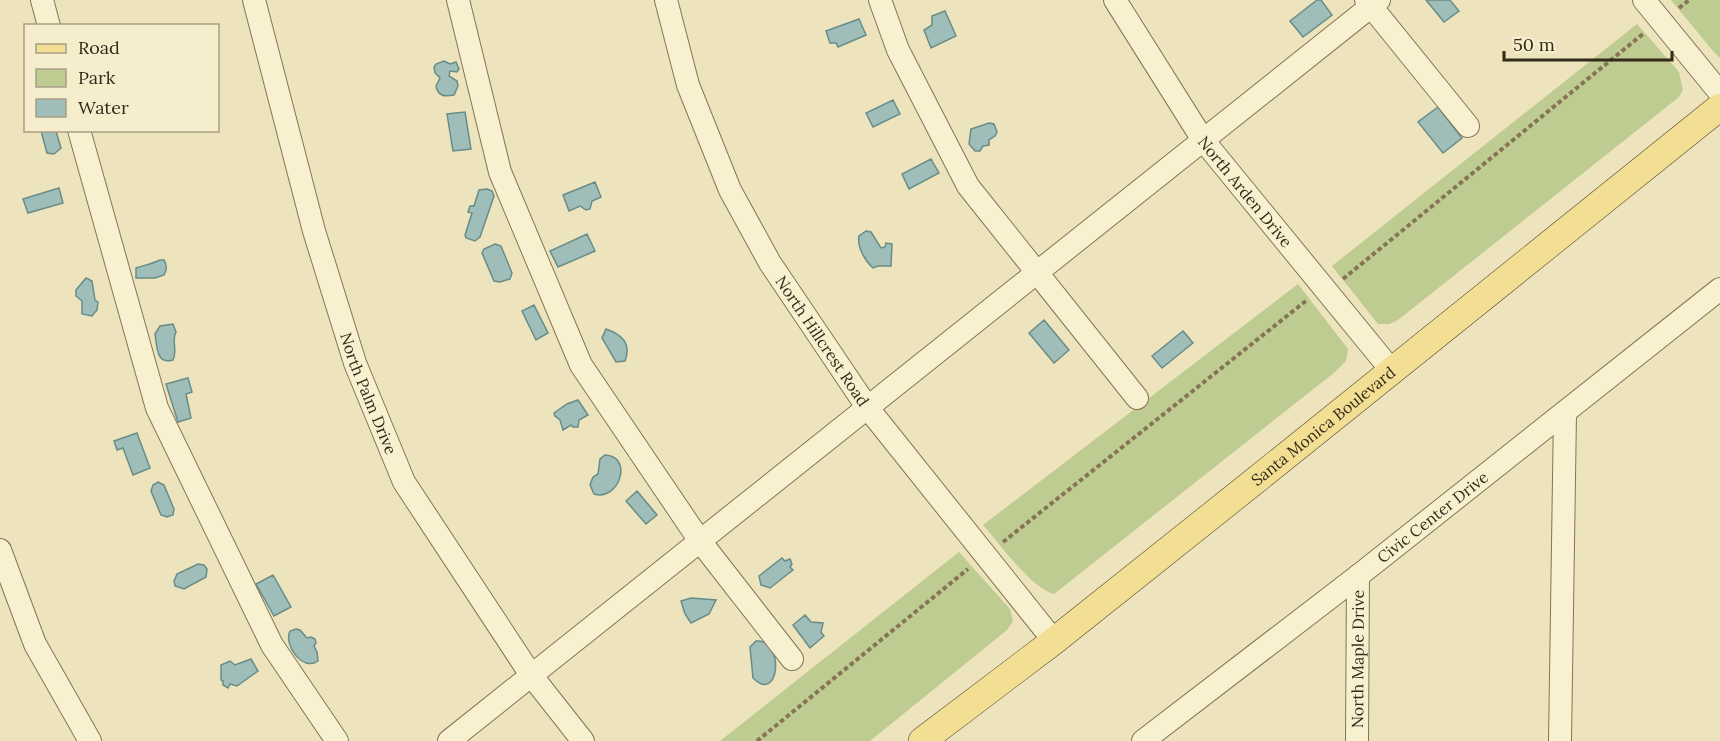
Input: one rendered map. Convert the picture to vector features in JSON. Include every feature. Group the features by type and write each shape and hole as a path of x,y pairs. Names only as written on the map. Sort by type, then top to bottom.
{"main road":[{"name":"Santa Monica Boulevard","path":"922,741 1053,641 1720,107"}],"street":[{"path":"42,0 48,24"},
{"name":"North Palm Drive","path":"254,0 314,231 355,363 404,482 531,675 583,741"},
{"path":"458,0 500,172 581,365 700,541 792,659"},
{"name":"North Hillcrest Road","path":"666,0 688,85 730,190 770,263 867,407 1053,641"},
{"path":"880,0 898,50 968,186 1137,398"},
{"name":"North Arden Drive","path":"1115,0 1203,140 1392,371"},
{"path":"1644,0 1720,93"},
{"path":"449,741 1203,140 1372,2 1468,126"},
{"path":"80,132 157,408 272,645 337,741"},
{"name":"Civic Center Drive","path":"1143,741 1358,576 1720,289"},
{"path":"1560,741 1565,412"},
{"path":"0,550 35,644 90,741"},
{"name":"North Maple Drive","path":"1357,741 1358,576"}],"path":[{"path":"1678,8 1689,0"},
{"path":"1343,280 1645,33"},
{"path":"1000,544 1310,298"},
{"path":"757,741 972,567"}],"green space":[{"path":"1671,0 1720,0 1720,58 1713,51"},
{"path":"1637,24 1679,72 1683,90 1679,97 1398,320 1389,324 1378,324 1332,266"},
{"path":"1298,284 1348,349 1346,361 1054,594 1036,584 1026,575 983,525"},
{"path":"959,552 1010,609 1013,621 1007,630 870,741 720,741"}],"water":[{"path":"1317,0 1321,0 1332,15 1303,37 1290,21"},
{"path":"1426,0 1450,0 1459,11 1444,22"},
{"path":"945,11 956,36 931,48 924,30 932,25 932,16"},
{"path":"859,19 866,35 838,47 836,43 830,43 826,31"},
{"path":"444,61 450,64 456,62 459,69 457,72 450,71 449,76 457,81 458,86 454,95 442,95 436,86 440,78 435,73 434,67"},
{"path":"893,100 900,114 873,127 866,113"},
{"path":"1438,107 1462,138 1443,153 1418,122"},
{"path":"465,112 471,149 453,151 447,114"},
{"path":"989,123 994,124 997,132 995,136 989,140 989,145 983,146 980,151 975,151 969,144 971,129"},
{"path":"41,132 56,132 61,148 54,154 47,153"},
{"path":"931,159 939,173 909,189 902,174"},
{"path":"595,182 601,197 592,201 590,209 586,210 580,206 569,211 563,195"},
{"path":"59,188 63,203 28,213 23,199"},
{"path":"479,190 492,191 494,196 480,237 475,241 466,238 465,235 472,213 468,212 470,206 474,206"},
{"path":"866,231 871,232 881,248 885,247 886,243 892,244 891,266 873,268 867,262 860,249 859,240 859,236"},
{"path":"587,234 595,251 558,267 550,251"},
{"path":"495,244 501,246 512,273 510,279 500,282 494,281 482,253 484,249"},
{"path":"164,260 166,264 164,275 155,278 136,278 136,268"},
{"path":"86,278 92,281 95,300 98,302 97,310 92,316 82,314 82,301 76,296 76,290"},
{"path":"534,305 548,333 536,340 522,311"},
{"path":"1044,320 1069,350 1054,363 1029,333"},
{"path":"173,324 176,332 174,356 173,360 167,361 163,360 158,353 155,334 160,326"},
{"path":"606,329 620,336 626,344 625,361 616,362 602,338"},
{"path":"1183,331 1193,343 1162,368 1152,356"},
{"path":"188,378 192,392 186,394 191,418 178,422 166,384"},
{"path":"578,400 588,415 579,420 578,427 571,425 563,430 560,420 554,413"},
{"path":"137,433 150,468 133,475 123,448 117,450 114,441"},
{"path":"605,455 614,457 619,463 620,478 610,491 603,495 594,494 590,485 593,477 598,474 600,459"},
{"path":"158,482 164,485 174,509 173,515 167,517 161,515 151,491 153,485"},
{"path":"637,491 657,515 646,524 626,501"},
{"path":"782,558 785,561 790,559 792,564 790,567 793,570 770,588 761,585 759,576"},
{"path":"198,564 204,565 207,569 206,577 184,589 175,586 174,581 177,574"},
{"path":"273,575 291,607 274,616 256,584"},
{"path":"691,598 716,600 709,614 691,623 681,601"},
{"path":"805,615 811,622 823,623 821,632 824,636 810,648 793,625"},
{"path":"296,629 307,638 315,639 314,646 318,661 306,663 292,650 289,643 290,631"},
{"path":"756,641 765,643 772,649 776,668 769,683 762,684 753,678 750,647"},
{"path":"251,659 258,671 237,686 230,684 228,688 223,685 221,665 230,661 235,665"}]}
